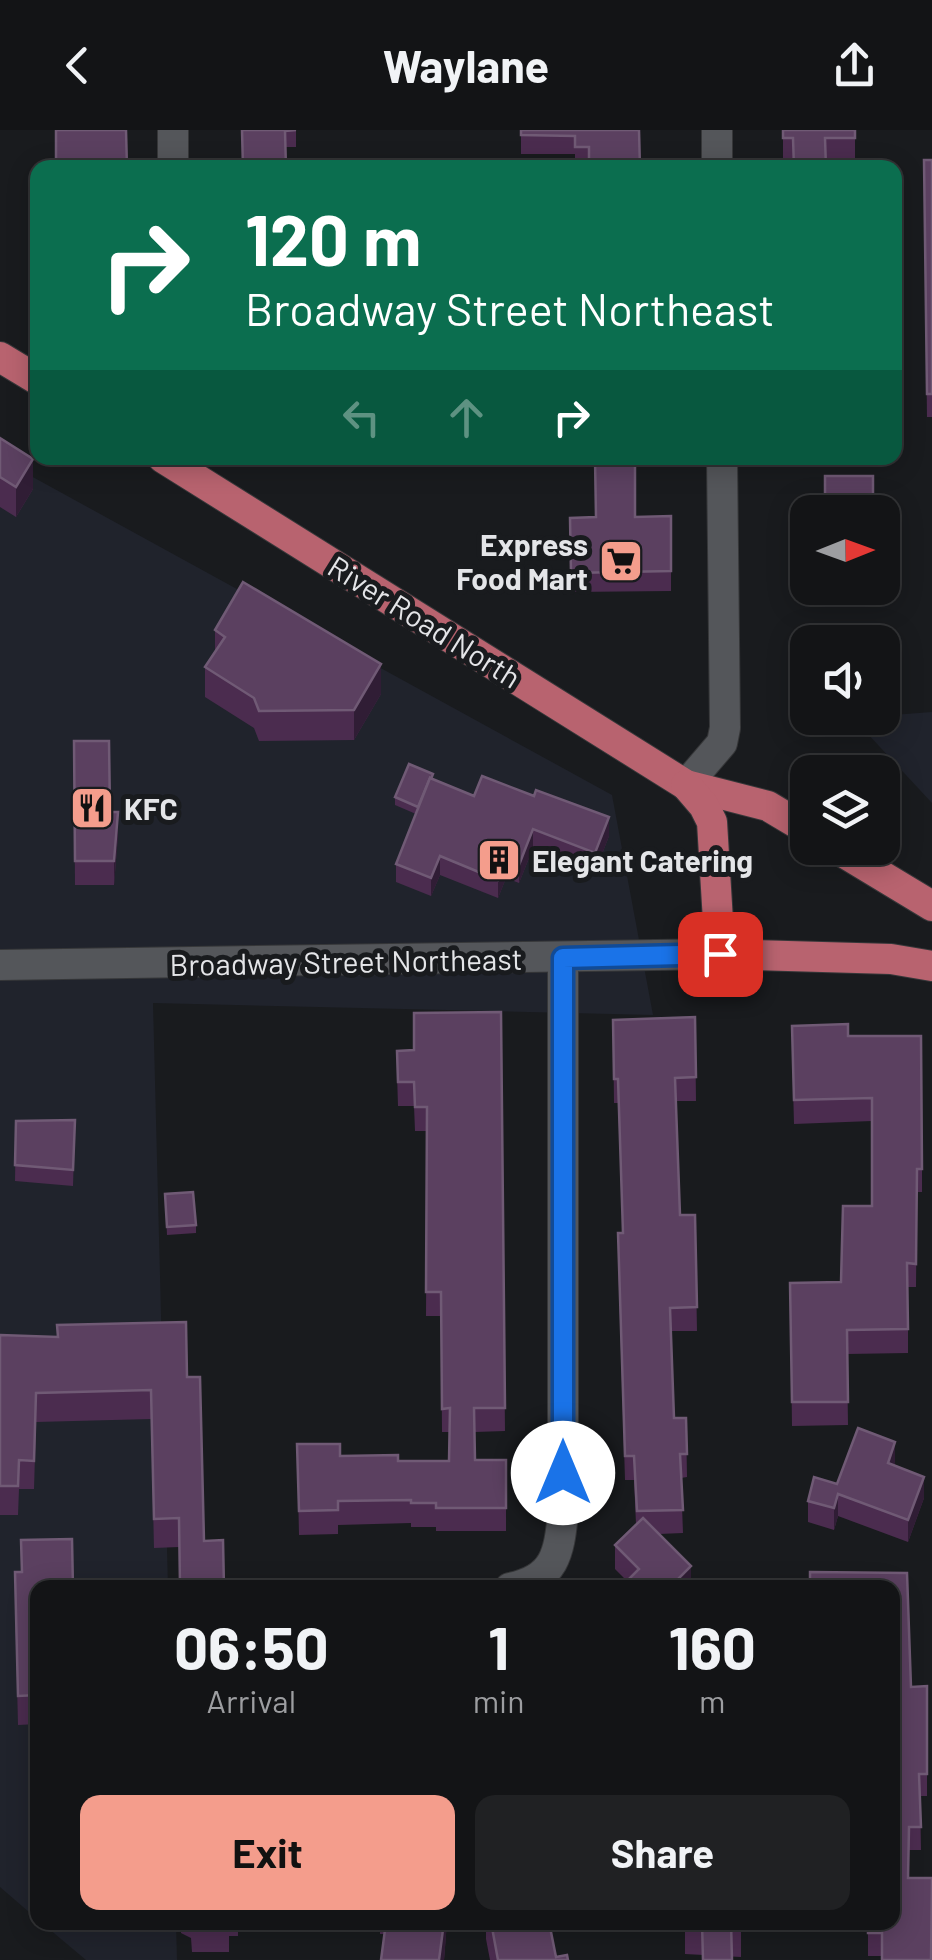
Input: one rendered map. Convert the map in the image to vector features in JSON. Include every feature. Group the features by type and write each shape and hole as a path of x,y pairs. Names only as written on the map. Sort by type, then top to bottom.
{"main road":[{"path":"0,357 30,375"},
{"name":"River Road North","path":"174,465 686,785"},
{"path":"686,785 768,806 790,819"},
{"path":"686,785 712,822 720,954"},
{"path":"864,865 932,906"},
{"name":"Broadway Street Northeast","path":"720,954 892,959 932,966"}],"street":[{"path":"173,130 173,160"},
{"path":"717,130 718,160"},
{"path":"686,785 722,743 726,728 722,465"},
{"name":"Broadway Street Northeast","path":"0,964 720,954"},
{"path":"535,1580 548,1571 560,1544 563,1513 563,958"}],"shaded area":[{"path":"0,459 612,795 653,1015 153,1003 168,1580 30,1580 30,1913 0,1887"},
{"path":"932,712 932,803 900,769 900,755 887,755 869,735 900,735 900,714"},
{"path":"50,1930 176,1930 177,1960 86,1960"}],"building":[{"path":"56,130 126,130 127,160 56,160"},
{"path":"242,130 296,130 285,131 286,160 243,160"},
{"path":"521,130 639,130 640,160 589,160 589,147 575,147 575,136 521,135"},
{"path":"783,130 855,130 855,138 825,138 826,160 794,160 793,138 783,138"},
{"path":"924,160 932,160 932,394 927,394"},
{"path":"0,438 30,457 30,464 16,487 0,477"},
{"path":"595,465 635,465 635,517 671,516 671,571 571,573 570,518 596,517"},
{"path":"825,476 873,476 873,495 825,495"},
{"path":"243,582 381,664 354,710 259,711 254,698 205,667 225,637 215,630"},
{"name":"KFC","path":"74,741 109,741 110,812 118,812 114,861 75,861"},
{"path":"409,764 433,774 418,807 395,797"},
{"path":"482,776 534,796 536,790 609,817 595,853 533,829 519,865 506,859 498,880 440,856 431,878 396,864 430,778 474,796"},
{"path":"501,1012 505,1408 474,1408 475,1460 506,1460 506,1508 436,1508 436,1503 411,1500 338,1501 338,1510 299,1511 297,1444 340,1444 340,1456 398,1455 398,1461 449,1461 450,1408 442,1409 441,1292 426,1292 427,1107 415,1107 414,1082 398,1082 397,1051 414,1050 414,1013"},
{"path":"695,1017 696,1077 675,1078 680,1215 695,1215 697,1307 670,1308 674,1418 686,1418 687,1454 680,1454 683,1510 637,1511 634,1456 625,1456 618,1233 623,1233 613,1020"},
{"path":"848,1024 848,1036 921,1036 922,1169 917,1169 916,1264 907,1263 908,1329 847,1330 848,1402 792,1402 790,1283 841,1282 843,1206 872,1206 872,1098 794,1100 792,1026"},
{"path":"75,1120 73,1170 15,1165 16,1121"},
{"path":"193,1192 196,1225 167,1227 165,1194"},
{"path":"186,1322 187,1377 200,1377 204,1541 223,1540 224,1580 180,1580 179,1518 154,1519 151,1390 36,1393 34,1461 19,1460 18,1486 0,1486 0,1335 58,1337 57,1325"},
{"path":"858,1428 895,1442 888,1463 924,1477 908,1520 838,1494 834,1508 808,1501 814,1477 837,1484"},
{"path":"643,1518 691,1566 677,1580 628,1580 639,1569 615,1545"},
{"path":"72,1539 73,1580 30,1580 30,1695 18,1696 15,1572 22,1572 21,1540"},
{"path":"810,1572 907,1573 911,1687 927,1686 927,1774 919,1774 921,1827 909,1827 908,1878 932,1878 931,1960 882,1960 882,1933 868,1933 900,1930 900,1580 810,1580"},
{"path":"385,1930 443,1930 439,1960 381,1960"},
{"path":"492,1930 551,1930 556,1957 567,1955 568,1960 498,1960"},
{"path":"702,1930 731,1930 732,1960 703,1960"}],"place":[{"name":"Express Food Mart","path":"621,561"},
{"name":"KFC","path":"92,808"},
{"name":"Elegant Catering","path":"499,860"}],"route":[{"path":"563,1473 563,958 720,954"}]}
